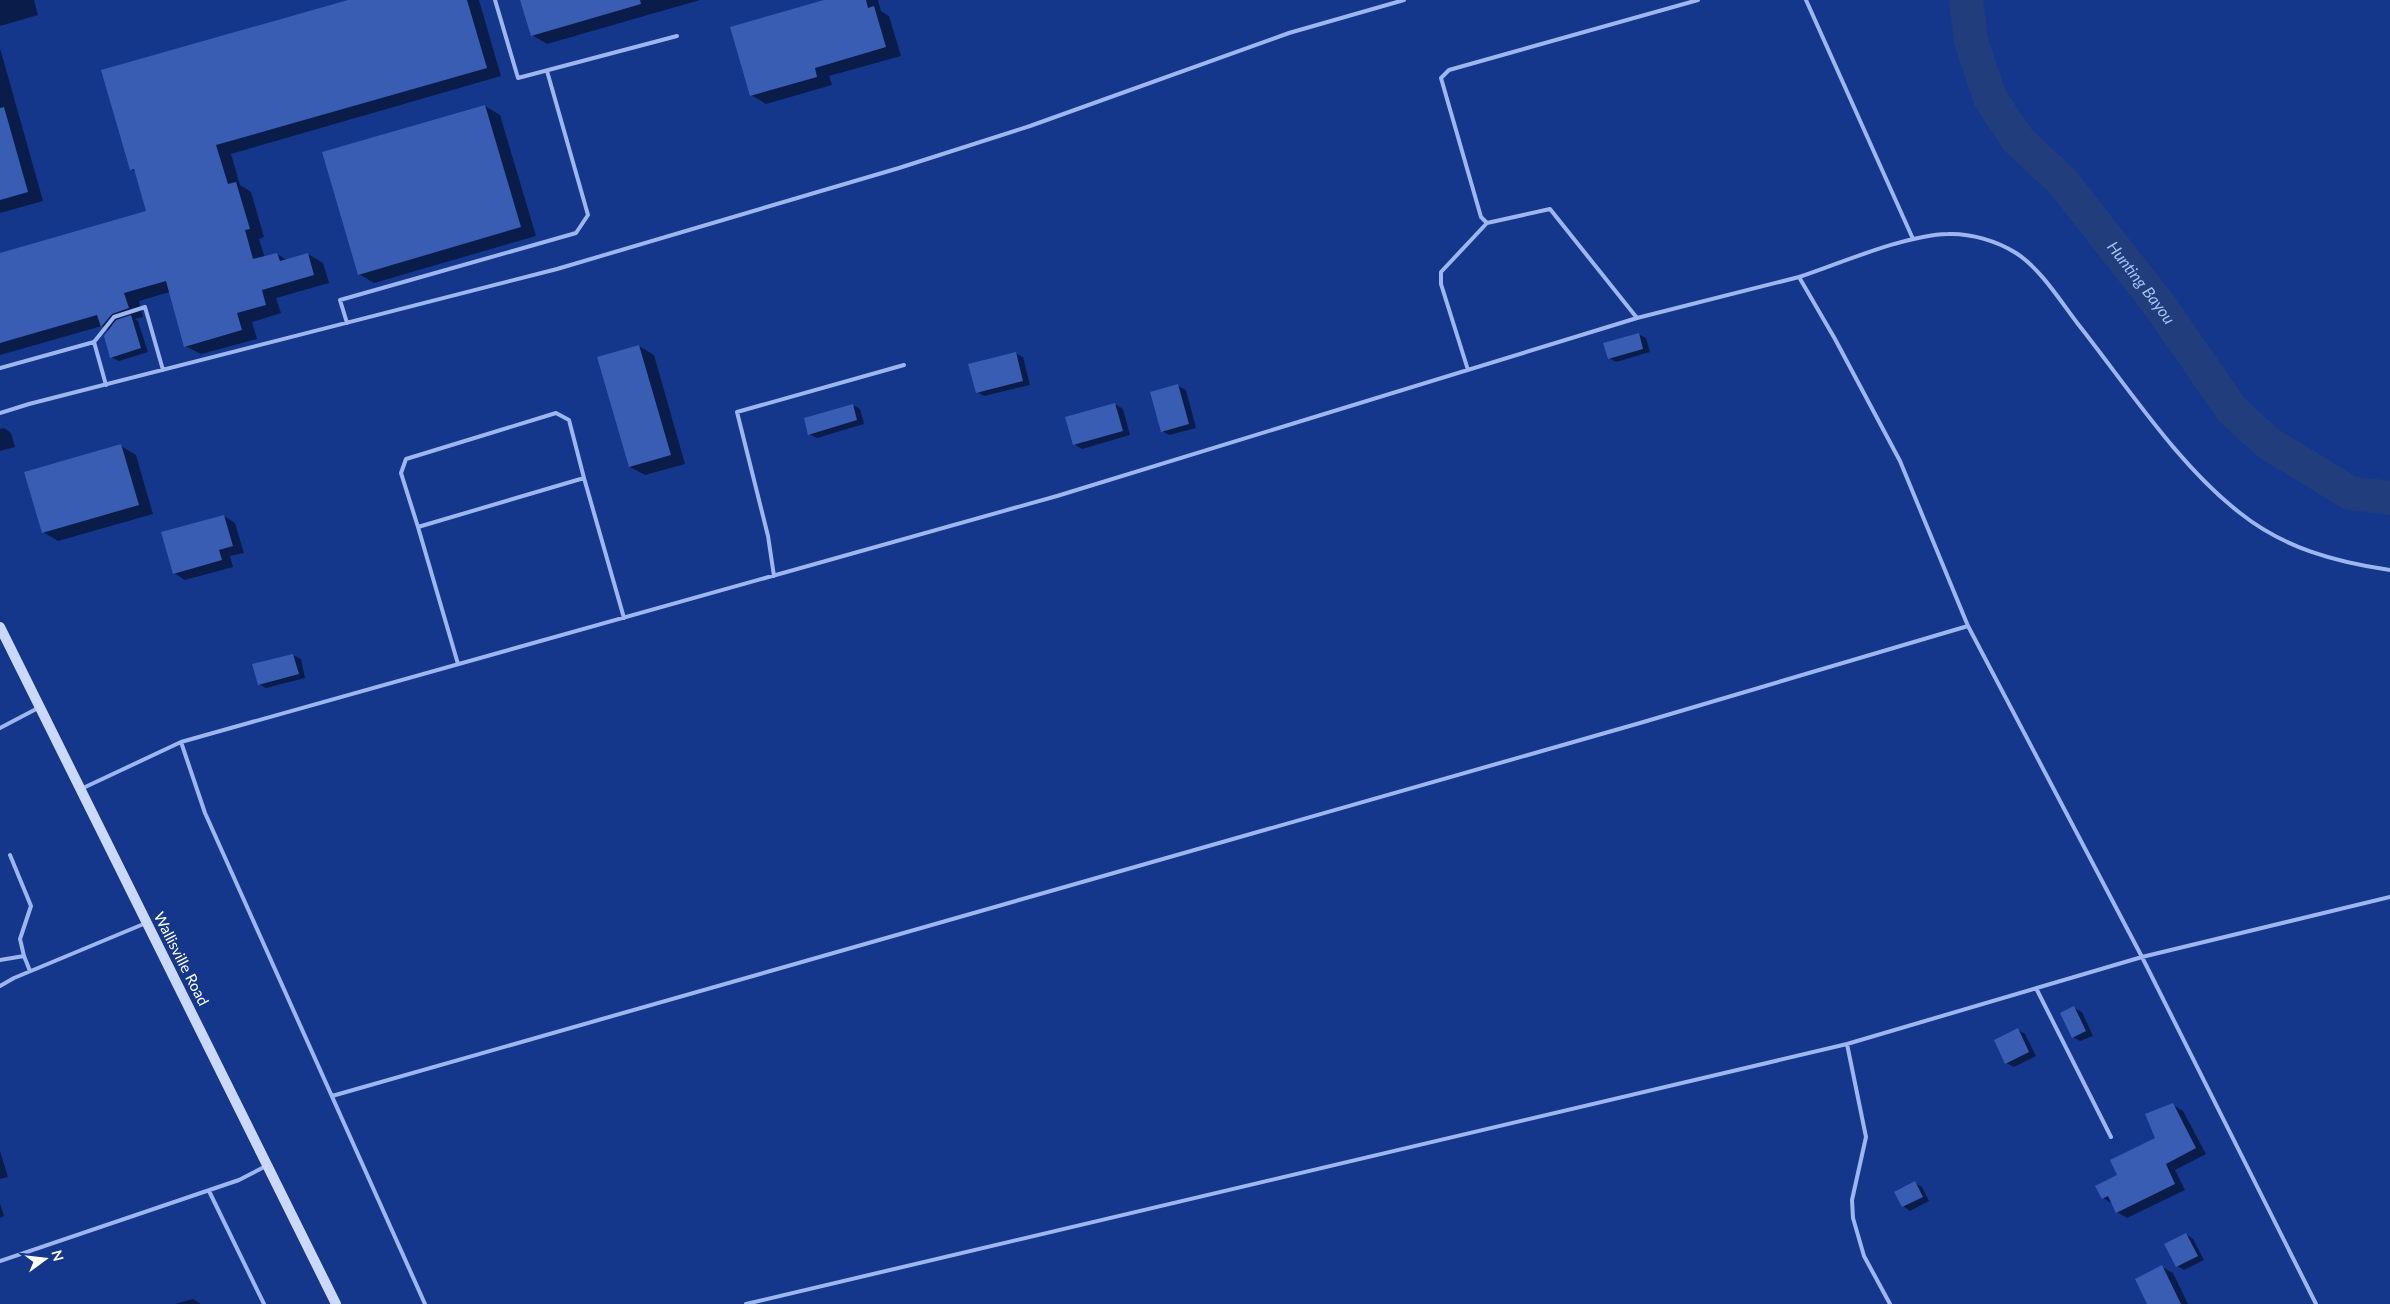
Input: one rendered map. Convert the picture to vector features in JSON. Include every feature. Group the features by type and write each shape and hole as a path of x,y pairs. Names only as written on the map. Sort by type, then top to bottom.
{"main road":[{"name":"Wallisville Road","path":"0,627 336,1304"}],"lane":[{"path":"495,0 518,78 677,36"},
{"path":"0,413 106,384 557,269 899,168 1030,126 1289,33 1404,0"},
{"path":"1487,223 1479,212 1441,84 1441,78 1444,73 1698,0"},
{"path":"1806,0 1912,239"},
{"path":"347,323 340,300 576,233 588,215 547,70"},
{"path":"1468,370 1441,284 1441,272 1487,223 1550,210 1637,318"},
{"path":"80,789 181,742 1057,496 1637,318 1799,276 1912,239 1948,234 1988,240 2017,254 2045,281 2182,457 2211,489 2241,514 2275,537 2310,552 2355,565 2390,570"},
{"path":"1799,276 1835,338 1900,461 1968,626 2142,957 2316,1304"},
{"path":"0,368 94,342 114,317 146,307 163,370"},
{"path":"94,342 106,384"},
{"path":"774,576 768,536 737,412 904,365"},
{"path":"458,664 401,473 406,459 556,413 569,420 624,618"},
{"path":"418,527 584,478"},
{"path":"332,1096 1630,726 1968,626"},
{"path":"0,728 40,707"},
{"path":"181,742 205,813 425,1304"},
{"path":"10,855 31,906 20,939 30,971"},
{"path":"746,1304 1847,1044 2037,990 2142,957 2390,896"},
{"path":"0,986 30,971 146,923"},
{"path":"0,960 24,956"},
{"path":"2037,990 2111,1137"},
{"path":"1847,1044 1866,1137 1852,1200 1853,1218 1864,1256 1890,1304"},
{"path":"0,1261 238,1180 268,1166"},
{"path":"209,1190 264,1304"}],"building":[{"path":"348,0 467,0 487,68 216,145 228,184 236,182 250,229 245,230 253,259 277,253 280,261 308,253 314,275 262,290 266,305 237,313 242,330 184,347 166,281 124,293 129,308 112,314 101,327 97,315 0,343 0,253 146,211 134,169 130,170 101,70"},
{"path":"520,0 640,0 641,4 531,36"},
{"path":"824,0 866,0 868,8 874,6 886,47 815,68 817,77 750,96 730,27"},
{"path":"485,105 521,227 358,275 322,152"},
{"path":"4,107 28,192 0,200 0,108"},
{"path":"131,315 141,348 110,358 104,336 116,320"},
{"path":"1639,333 1643,349 1608,359 1603,343"},
{"path":"639,345 671,455 629,467 597,357"},
{"path":"1016,352 1023,381 976,393 968,364"},
{"path":"1178,384 1189,424 1161,432 1150,392"},
{"path":"1115,403 1123,431 1073,445 1065,417"},
{"path":"853,404 857,420 808,435 804,418"},
{"path":"121,444 139,505 42,533 24,472"},
{"path":"224,515 233,546 219,550 222,560 173,574 161,532"},
{"path":"293,654 299,674 258,685 252,664"},
{"path":"2074,1006 2086,1031 2072,1038 2060,1013"},
{"path":"2018,1028 2029,1052 2005,1064 1994,1040"},
{"path":"2173,1103 2196,1148 2166,1164 2175,1184 2116,1213 2108,1196 2102,1199 2095,1186 2117,1175 2110,1160 2155,1138 2145,1114"},
{"path":"1915,1181 1923,1197 1902,1207 1894,1192"},
{"path":"2186,1233 2198,1256 2176,1267 2164,1244"},
{"path":"2162,1265 2181,1304 2147,1304 2135,1279"}],"waterway":[{"name":"Hunting Bayou","path":"1966,0 1971,41 1990,98 2018,140 2063,182 2160,306 2232,410 2268,443 2350,493 2390,498"}]}
